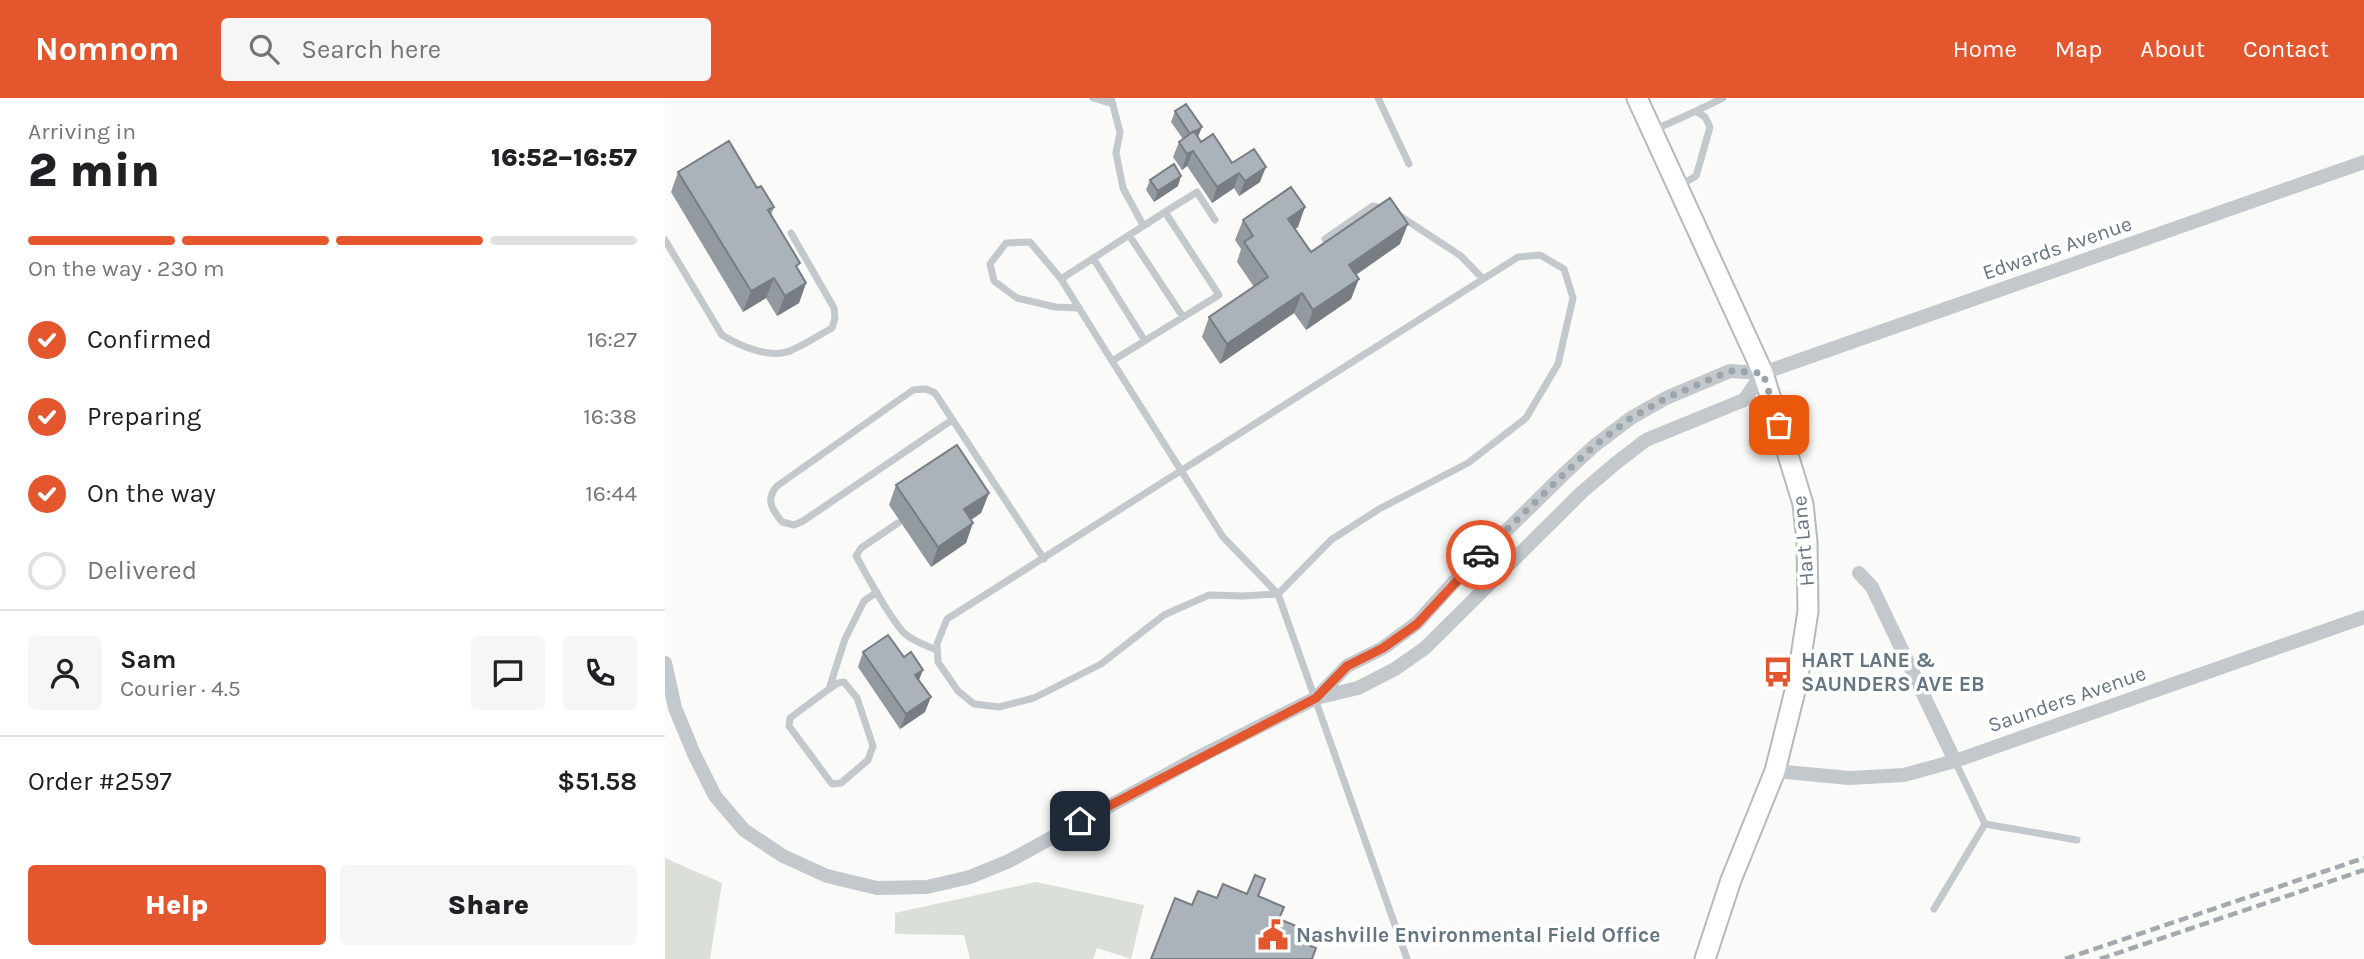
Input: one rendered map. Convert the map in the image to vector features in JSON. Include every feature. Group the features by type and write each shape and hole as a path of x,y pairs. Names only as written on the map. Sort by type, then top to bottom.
{"main road":[{"name":"Hart Lane","path":"1637,98 1763,373 1803,504 1807,542 1808,611 1797,683 1775,771 1731,880 1705,959"}],"street":[{"name":"Edwards Avenue","path":"1763,373 2364,162"},
{"path":"1316,698 1347,666 1383,648 1417,624 1453,583 1565,473 1594,446 1631,418 1666,398 1730,371 1763,373"},
{"path":"665,663 675,708 694,754 715,796 744,830 783,856 827,876 877,888 927,887 971,877 1009,861 1197,758 1316,698 1358,688 1395,669 1425,648 1582,492 1616,463 1646,440 1744,400 1763,373"},
{"path":"1859,573 1873,587 1955,761"},
{"name":"Saunders Avenue","path":"1775,771 1849,778 1904,775 1955,761 2364,617"}],"lane":[{"path":"1093,98 1112,101 1120,132 1116,153 1123,188 1143,225 1147,224"},
{"path":"1378,98 1409,164"},
{"path":"1652,131 1723,98"},
{"path":"1678,187 1696,176 1708,137 1710,127 1706,117 1696,111"},
{"path":"1061,279 1196,191 1216,220"},
{"path":"1325,239 1373,206 1384,207 1410,221 1461,256 1483,279"},
{"path":"1112,361 1219,295 1165,212"},
{"path":"665,240 722,335 732,341 775,354 790,351 832,328 835,318 834,308 791,233"},
{"path":"1129,235 1182,317"},
{"path":"1079,308 1055,307 1017,298 994,281 990,264 1006,243 1030,242 1061,279 1223,537 1279,594 1407,959"},
{"path":"1539,255 1564,269 1573,298 1558,364 1526,418 1468,463 1379,509 1331,540 1279,594 1209,595 1164,615 1101,664 1034,698 999,708 974,704 958,691 937,662 937,644 947,620 1483,279 1518,257 1539,255"},
{"path":"1093,258 1145,341"},
{"path":"952,420 803,521 794,524 782,522 770,505 770,494 777,486 913,390 926,389 935,393 1044,559"},
{"path":"898,523 861,548 856,556 903,632 915,641 937,650"},
{"path":"829,689 844,682 857,698 873,746 867,760 841,783 832,784 789,726 790,718 829,689 845,639 864,601 877,592"},
{"path":"1955,761 1985,824"},
{"path":"1985,824 2077,839"},
{"path":"1934,909 1985,824"}],"shaded area":[{"path":"665,858 722,883 710,959 665,959"},
{"path":"1036,882 1144,905 1131,959 1097,948 1093,959 970,959 964,935 895,934 895,913"}],"building":[{"path":"1186,104 1202,127 1190,134 1175,111"},
{"path":"1194,131 1201,142 1213,134 1232,163 1254,149 1266,167 1245,181 1239,173 1217,187 1193,151 1187,154 1179,142"},
{"path":"729,141 757,188 761,186 774,207 768,210 800,263 796,266 806,283 785,296 774,278 751,291 678,172"},
{"path":"1174,164 1181,176 1158,191 1150,180"},
{"path":"1291,187 1305,207 1288,219 1311,252 1390,198 1408,224 1349,265 1359,279 1313,310 1302,293 1227,344 1209,317 1268,277 1244,242 1253,236 1243,220"},
{"path":"957,445 989,493 964,509 973,523 938,547 896,485"},
{"path":"888,635 904,657 911,652 923,670 915,675 931,697 906,714 863,652"},
{"path":"1255,875 1265,879 1258,896 1284,907 1279,919 1301,928 1296,940 1316,948 1312,959 1151,959 1175,898 1192,905 1198,891 1217,898 1223,884 1247,894"}],"railway":[{"path":"2065,959 2364,858"},
{"path":"2100,959 2364,870"}],"way so far":[{"path":"1481,555 1594,446 1631,418 1666,398 1730,371 1763,373 1779,425"}],"place":[{"name":"HART LANE & SAUNDERS AVE EB","path":"1778,672"},
{"name":"Nashville Environmental Field Office","path":"1273,935"}],"route":[{"path":"1080,821 1316,698 1347,666 1383,648 1417,624 1481,555"}]}
